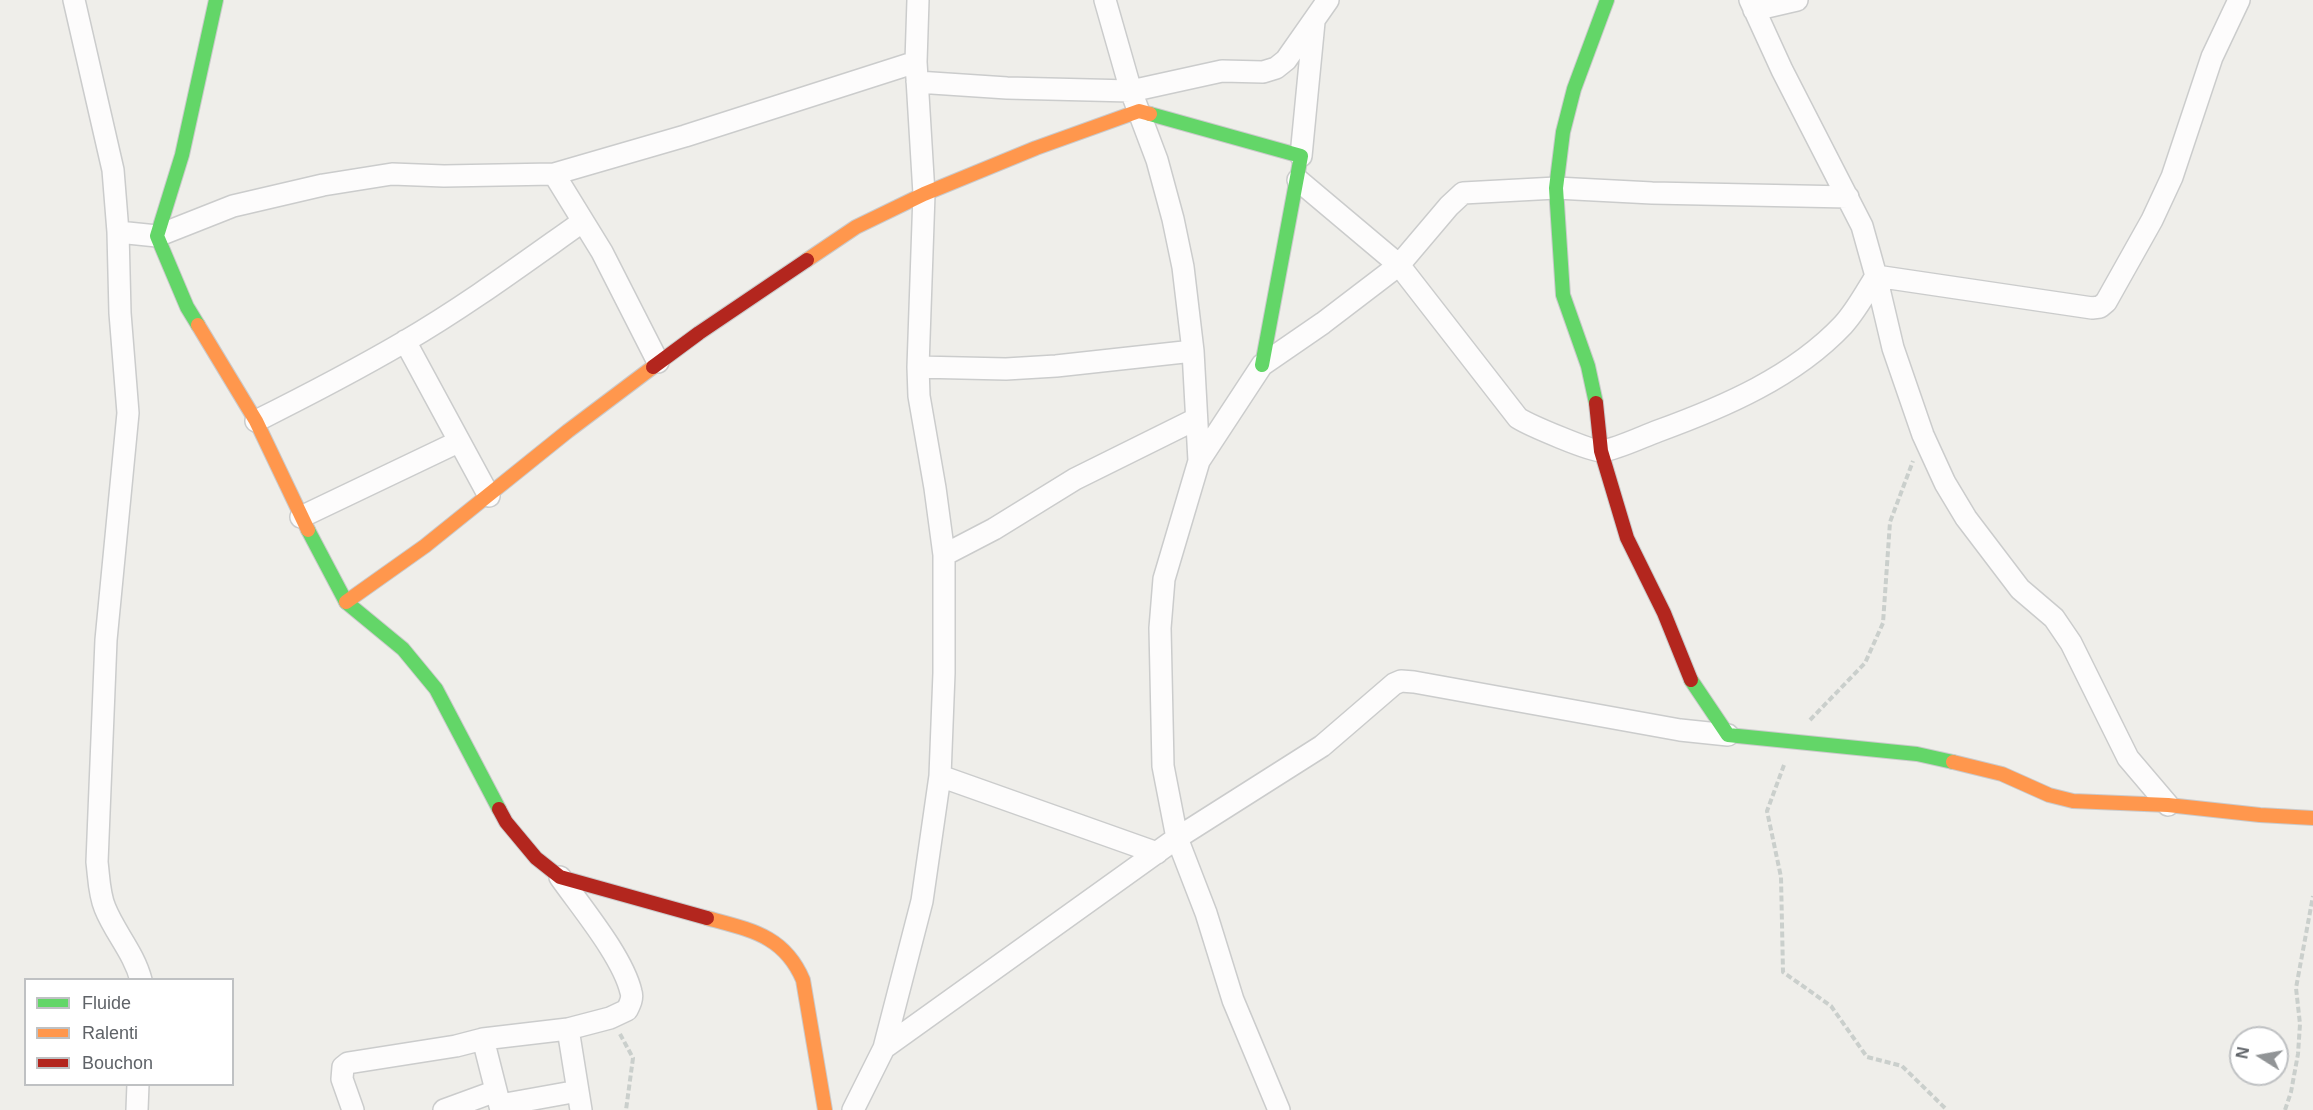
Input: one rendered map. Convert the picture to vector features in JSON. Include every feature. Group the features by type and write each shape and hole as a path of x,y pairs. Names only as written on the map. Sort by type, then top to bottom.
{"street":[{"path":"74,0 113,170 118,232 120,313 128,413 106,640 97,862 104,907 128,948 140,978"},
{"path":"216,0 182,155 157,236 175,281 196,323 256,421 301,517 346,602 403,649 436,689 506,822 536,858 560,877 615,956 632,999 627,1010 610,1018 568,1029 483,1039 456,1046 348,1063 343,1067 342,1080 352,1110"},
{"path":"853,1110 884,1048 922,901 940,776 944,673 944,555 919,396 918,367 924,194 917,72 918,0"},
{"path":"1105,0 1135,101 1157,160 1183,267 1193,351 1199,461"},
{"path":"346,602 489,496 568,431 658,362 856,227 924,194 1036,148 1135,101 1222,71 1263,72 1276,68 1286,60 1328,0"},
{"path":"1607,0 1568,108 1556,188 1563,295 1588,366 1596,402 1601,451 1628,538 1665,613 1689,677 1728,735"},
{"path":"1797,0 1752,5 1862,226 1893,348 1923,435 1945,483 1966,518 2020,589 2054,618 2071,643 2128,758 2168,805"},
{"path":"1876,276 2070,305 2100,307 2112,294 2167,188 2212,57 2239,0"},
{"path":"1262,365 1298,180 1314,20"},
{"path":"118,232 157,236 233,206 323,186 392,174 444,176 554,174 917,72 1007,88 1135,101 1301,156"},
{"path":"554,174 606,261 658,362"},
{"path":"1298,180 1399,265 1518,418 1530,426 1601,451 1697,417 1740,397 1807,357 1844,324 1876,276"},
{"path":"1279,1110 1233,1000 1206,913 1177,838 1163,766 1160,628 1164,579 1199,461 1262,365 1323,323 1399,265 1449,206 1463,193 1556,188 1674,194 1848,197"},
{"path":"256,421 320,389 405,341 478,295 582,222"},
{"path":"405,341 489,496"},
{"path":"918,367 1006,369 1056,366 1193,351"},
{"path":"944,555 994,529 1075,479 1196,419"},
{"path":"301,517 458,442"},
{"path":"884,1048 1177,838 1322,746 1394,684 1401,681 1680,729 1792,743 1917,754 2002,774 2049,795 2073,801 2168,805 2313,818"},
{"path":"940,776 1157,853"},
{"path":"560,877 754,931 777,943 796,962 803,980 825,1110"},
{"path":"444,1110 499,1102 580,1100 568,1029"},
{"path":"483,1039 499,1102"},
{"path":"137,1110 138,1086"}],"path":[{"path":"1923,435 1890,522 1883,623 1865,663 1818,710 1792,743 1767,811 1781,877 1783,972 1831,1006 1867,1057 1902,1066 1947,1110"},
{"path":"2285,1110 2298,1054 2300,1024 2296,988 2313,896"},
{"path":"610,1018 633,1058 626,1110"}],"traffic: fast":[{"path":"198,325 187,307 157,236 182,155 216,0"},
{"path":"1596,403 1588,366 1563,295 1556,188 1563,132 1574,89 1607,0"},
{"path":"1150,114 1301,156 1262,365"},
{"path":"308,530 346,602 403,649 436,689 499,809"},
{"path":"1691,680 1728,735 1917,754 1953,762"}],"traffic: slow":[{"path":"807,260 856,227 924,194 1036,148 1139,111 1150,114"},
{"path":"198,325 256,421 308,530"},
{"path":"346,602 425,546 568,431 653,367"},
{"path":"1953,762 2002,774 2049,795 2073,801 2168,805 2313,818"},
{"path":"707,918 737,926 764,937 786,953 795,965 803,980 825,1110"}],"traffic: jam":[{"path":"653,367 807,260"},
{"path":"1596,403 1601,451 1627,538 1664,613 1691,680"},
{"path":"499,809 506,822 536,858 560,877 707,918"}]}
